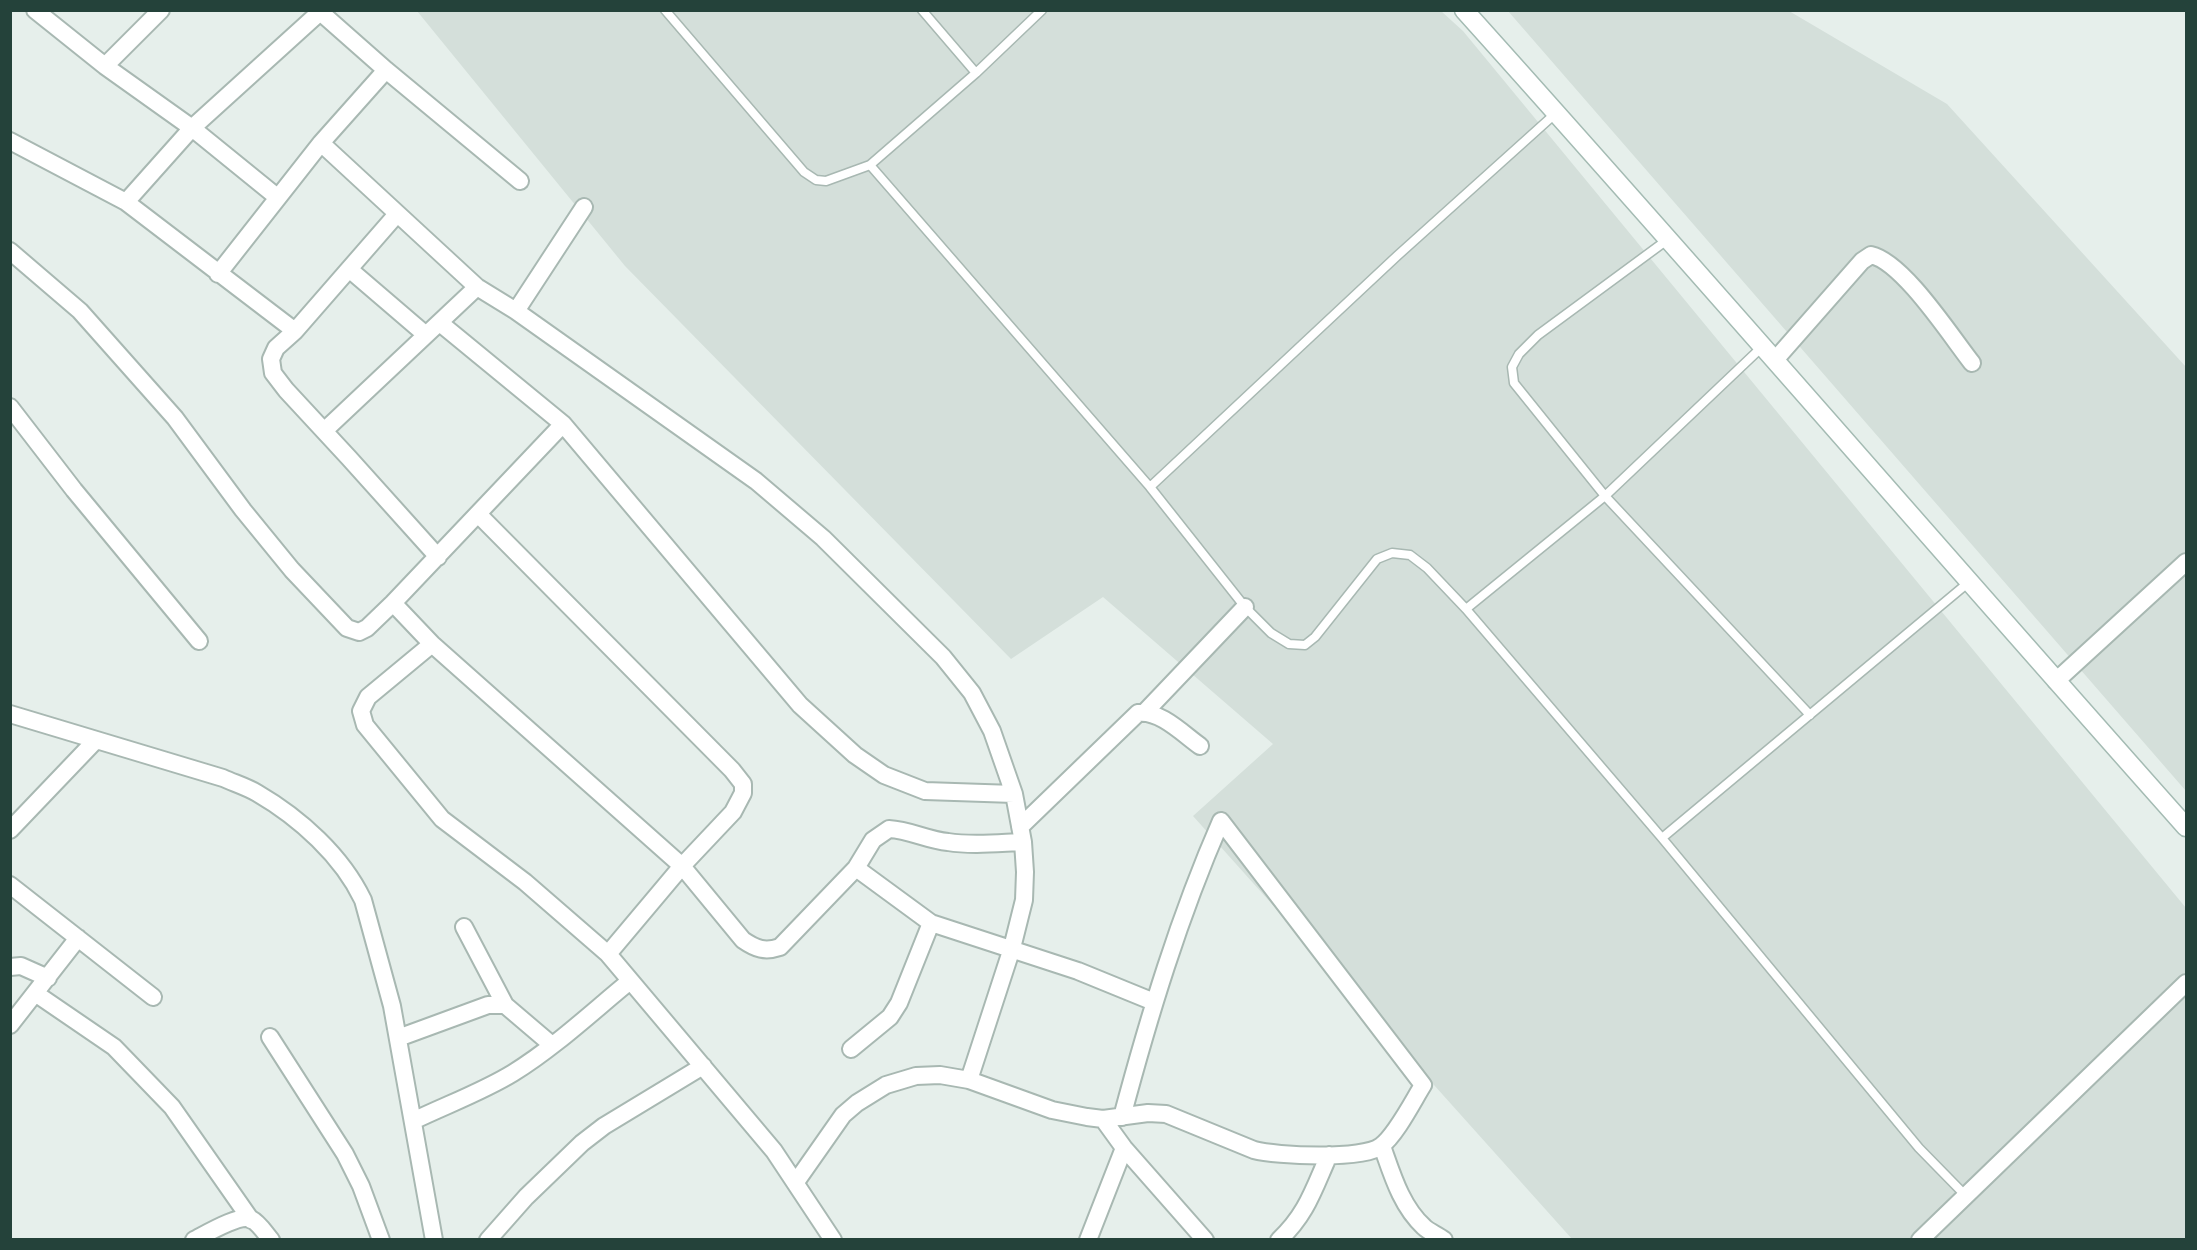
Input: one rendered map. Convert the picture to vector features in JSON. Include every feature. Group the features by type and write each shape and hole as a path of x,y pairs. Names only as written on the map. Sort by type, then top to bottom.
{"street":[{"path":"35,10 105,66 192,128 277,197"},
{"path":"105,66 161,10"},
{"path":"1464,10 2187,827"},
{"path":"126,202 192,128 319,11 520,181"},
{"path":"218,274 321,143 386,70"},
{"path":"10,141 126,202 295,331"},
{"path":"321,143 477,287 516,311 756,481 822,538 943,657 972,693 992,731 1014,794 1025,872 1024,900 1012,948 969,1080"},
{"path":"516,311 584,207"},
{"path":"397,214 295,331 276,348 271,359 273,373 438,557"},
{"path":"10,250 80,311 175,418 243,510 292,570 347,628 359,632 367,628 393,603 563,424"},
{"path":"1775,360 1862,261 1871,255 1880,257 1904,276 1972,363"},
{"path":"349,269 426,335"},
{"path":"324,431 477,287"},
{"path":"440,323 563,424 800,705 855,755 884,775 925,791 1014,794"},
{"path":"10,407 74,489 199,640"},
{"path":"478,514 743,784 743,793 734,812 682,866 608,954"},
{"path":"2056,681 2187,562"},
{"path":"393,603 432,644 682,866 743,940 756,949 768,951 780,947 856,868 873,840 889,829 960,844 1021,835 1138,713 1145,712 1168,723 1200,746"},
{"path":"1145,712 1245,607"},
{"path":"432,644 368,697 361,711 364,725 442,819 525,882 608,954 774,1151 833,1239"},
{"path":"10,714 223,778 256,793 286,813 343,867 363,900 392,1006 434,1239"},
{"path":"12,824 96,740"},
{"path":"796,1182 843,1115 857,1103 886,1085 916,1076 969,1080 1052,1110 1103,1119 1122,1117 1148,1113 1166,1114 1268,1154 1329,1155 1372,1152 1382,1146 1423,1085 1221,821 1195,879 1154,1002 1122,1117"},
{"path":"856,868 931,923 1078,971 1154,1002"},
{"path":"10,885 153,997"},
{"path":"851,1049 890,1017 899,1003 931,923"},
{"path":"464,927 505,1005 552,1045"},
{"path":"10,1025 78,938"},
{"path":"10,967 21,966 48,978"},
{"path":"413,1121 514,1072 552,1045 630,981"},
{"path":"1920,1239 1967,1197 2187,983"},
{"path":"35,993 114,1047 172,1107 251,1220 271,1239"},
{"path":"398,1038 488,1005 505,1005"},
{"path":"270,1037 345,1154 361,1186 381,1239"},
{"path":"488,1239 526,1197 582,1143 604,1126 703,1066"},
{"path":"1103,1119 1124,1148 1205,1239"},
{"path":"1382,1146 1394,1181 1406,1205 1424,1227 1444,1239"},
{"path":"1088,1239 1124,1148"},
{"path":"1279,1239 1303,1213 1329,1155"},
{"path":"194,1239 242,1218 251,1220"}],"lane":[{"path":"665,10 804,172 816,180 826,180 870,165 976,73 1042,10"},
{"path":"922,10 976,73"},
{"path":"1150,487 1397,256 1556,113"},
{"path":"870,165 1150,487 1245,607 1271,633 1289,644 1305,645 1315,637 1377,559 1392,553 1410,555 1427,568 1466,609 1662,838 1918,1148 1967,1197"},
{"path":"1667,240 1538,335 1518,354 1512,367 1515,384 1605,496 1810,715"},
{"path":"1466,609 1605,496 1763,346"},
{"path":"1662,838 1969,582"}],"shaded area":[{"path":"417,11 1441,11 1463,31 2186,908 2186,1239 1572,1239 1193,816 1273,744 1103,597 1011,659 625,266"},
{"path":"1508,11 1789,11 1947,104 2186,367 2186,791"}]}
